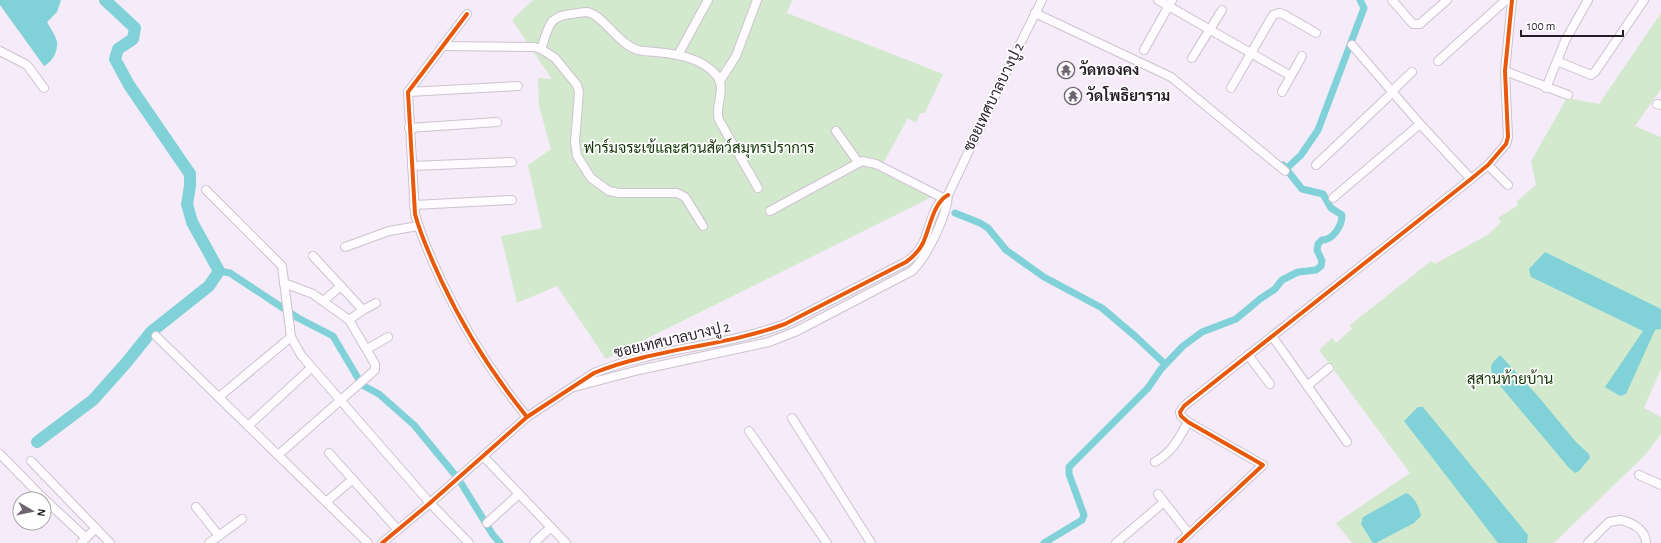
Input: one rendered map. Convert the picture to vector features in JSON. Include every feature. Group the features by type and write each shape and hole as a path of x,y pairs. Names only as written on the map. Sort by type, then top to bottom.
{"street":[{"path":"678,54 708,0"},
{"path":"720,81 730,68 736,56 757,0"},
{"name":"ซอยเทศบาลบางปู 2","path":"382,543 430,503 527,417 594,373 655,354 766,331 785,324 906,262 917,252 1042,0"},
{"path":"1158,0 1171,3 1251,54 1291,76"},
{"path":"1392,0 1413,24 1416,25 1420,24 1447,0"},
{"path":"1438,61 1506,0"},
{"path":"1179,543 1263,465 1188,422 1181,416 1180,412 1184,406 1471,179 1488,165 1506,144 1508,137 1505,71 1512,0"},
{"path":"1546,88 1566,41 1588,0"},
{"path":"1557,61 1591,75 1595,72 1640,2"},
{"path":"1144,50 1171,3"},
{"path":"1192,58 1222,10"},
{"path":"542,49 551,24 556,17 586,12 597,17 634,49 678,54 693,59 708,68 720,81 722,90 718,116 758,188"},
{"path":"1035,13 1171,77 1285,171"},
{"path":"1231,88 1273,15 1278,13 1316,33"},
{"path":"467,14 408,92 414,205 418,226 431,259 465,328 512,399 527,417"},
{"path":"1352,45 1420,124 1471,179"},
{"path":"442,46 534,47 542,49 555,58 577,85 579,92 574,142 577,156 591,178 609,190 619,193 682,194 703,226"},
{"path":"0,51 27,65 44,88"},
{"path":"1282,92 1302,56"},
{"path":"1505,71 1546,88 1568,95"},
{"path":"1316,165 1412,72"},
{"path":"408,92 518,86"},
{"path":"409,128 497,122"},
{"path":"1333,198 1420,124"},
{"path":"836,131 858,162"},
{"path":"770,211 862,161 876,164 945,196"},
{"path":"412,166 512,162"},
{"path":"1488,165 1508,185"},
{"path":"206,190 282,266 291,336 301,355 430,503 469,543"},
{"name":"ซอยเทศบาลบางปู 2","path":"570,388 639,370 769,342 790,334 825,317 906,275 918,266 927,252 948,203 945,196"},
{"path":"414,205 512,200"},
{"path":"345,247 389,231 418,226"},
{"path":"313,256 363,310"},
{"path":"278,455 340,399 375,370 375,364 349,320 313,294 284,283"},
{"path":"323,301 341,286"},
{"path":"349,320 376,302"},
{"path":"156,336 368,543"},
{"path":"218,397 291,336"},
{"path":"1272,336 1347,442"},
{"path":"366,349 388,337"},
{"path":"1248,355 1270,384"},
{"path":"248,426 311,368"},
{"path":"1307,386 1329,368"},
{"path":"792,418 871,543"},
{"path":"1155,462 1167,455 1172,449 1188,422"},
{"path":"749,431 827,543"},
{"path":"329,453 398,530"},
{"path":"0,454 83,541 96,528"},
{"path":"483,456 566,543"},
{"path":"30,461 110,543"},
{"path":"1639,475 1661,485"},
{"path":"326,502 353,479"},
{"path":"487,523 519,494"},
{"path":"1158,494 1189,534"},
{"path":"1116,543 1164,502"},
{"path":"196,507 218,539"},
{"path":"209,543 218,539 242,519"},
{"path":"1588,543 1609,522 1620,520 1641,530 1645,534 1646,543"},
{"path":"534,543 551,527"}],"green space":[{"name":"ฟาร์มจระเข้และสวนสัตว์สมุทรปราการ","path":"533,0 792,0 787,13 943,74 925,113 920,113 916,123 908,118 880,169 934,196 606,359 557,286 517,303 501,236 542,228 528,165 551,149 539,106 538,78 552,79 512,20"},
{"name":"สุสานท้ายบ้าน","path":"1661,13 1661,89 1635,126 1661,137 1661,369 1644,408 1661,417 1661,434 1645,455 1554,543 1352,543 1336,523 1410,473 1319,350 1332,338 1336,343 1352,329 1350,325 1431,261 1435,264 1489,234 1501,222 1498,218 1518,205 1517,201 1536,185 1531,161 1567,98 1599,104"}],"water":[{"path":"0,0 61,0 57,12 47,22 57,42 57,49 50,62 44,66 0,5"},
{"path":"1545,252 1661,309 1661,329 1655,330 1626,394 1620,396 1605,387 1643,331 1531,277 1529,269"},
{"path":"1500,355 1537,395 1576,442 1589,454 1590,458 1579,471 1575,473 1569,468 1496,381 1491,366"},
{"path":"1418,407 1423,407 1528,535 1527,543 1498,543 1404,421"},
{"path":"1406,493 1412,497 1416,503 1421,516 1414,523 1376,543 1373,543 1361,524 1363,517"}],"waterway":[{"path":"37,442 93,400 151,332 209,286 219,271 192,222 187,204 190,174 129,85 115,59 118,49 133,39 135,28 105,0"},
{"path":"1287,168 1301,155 1318,130 1364,8 1360,0"},
{"path":"1044,543 1082,520 1084,515 1069,474 1069,467 1148,388 1161,369 1183,346 1202,332 1236,319 1260,299 1275,289 1282,280 1298,272 1316,270 1321,266 1322,261 1317,250 1318,244 1322,240 1330,238 1336,232 1339,228 1342,215 1331,208 1323,194 1302,189 1283,165"},
{"path":"955,213 980,223 988,228 1006,250 1044,277 1102,308 1165,364"},
{"path":"219,271 230,273 298,318 333,336 362,385 379,394 414,425 456,476"},
{"path":"461,483 493,535 500,543"}],"cycle path":[{"path":"1179,543 1263,465 1188,422 1181,416 1180,412 1184,406 1471,179 1488,165 1506,144 1508,137 1505,71 1512,0"},
{"path":"467,14 408,92 415,214 430,256 459,316 502,385 527,417"},
{"path":"382,543 430,503 527,417 594,373 641,358 738,338 785,324 906,262 916,254 925,237 935,210 948,195"}],"place":[{"name":"วัดทองคง","path":"1066,70"},
{"name":"วัดโพธิยาราม","path":"1073,96"}]}
